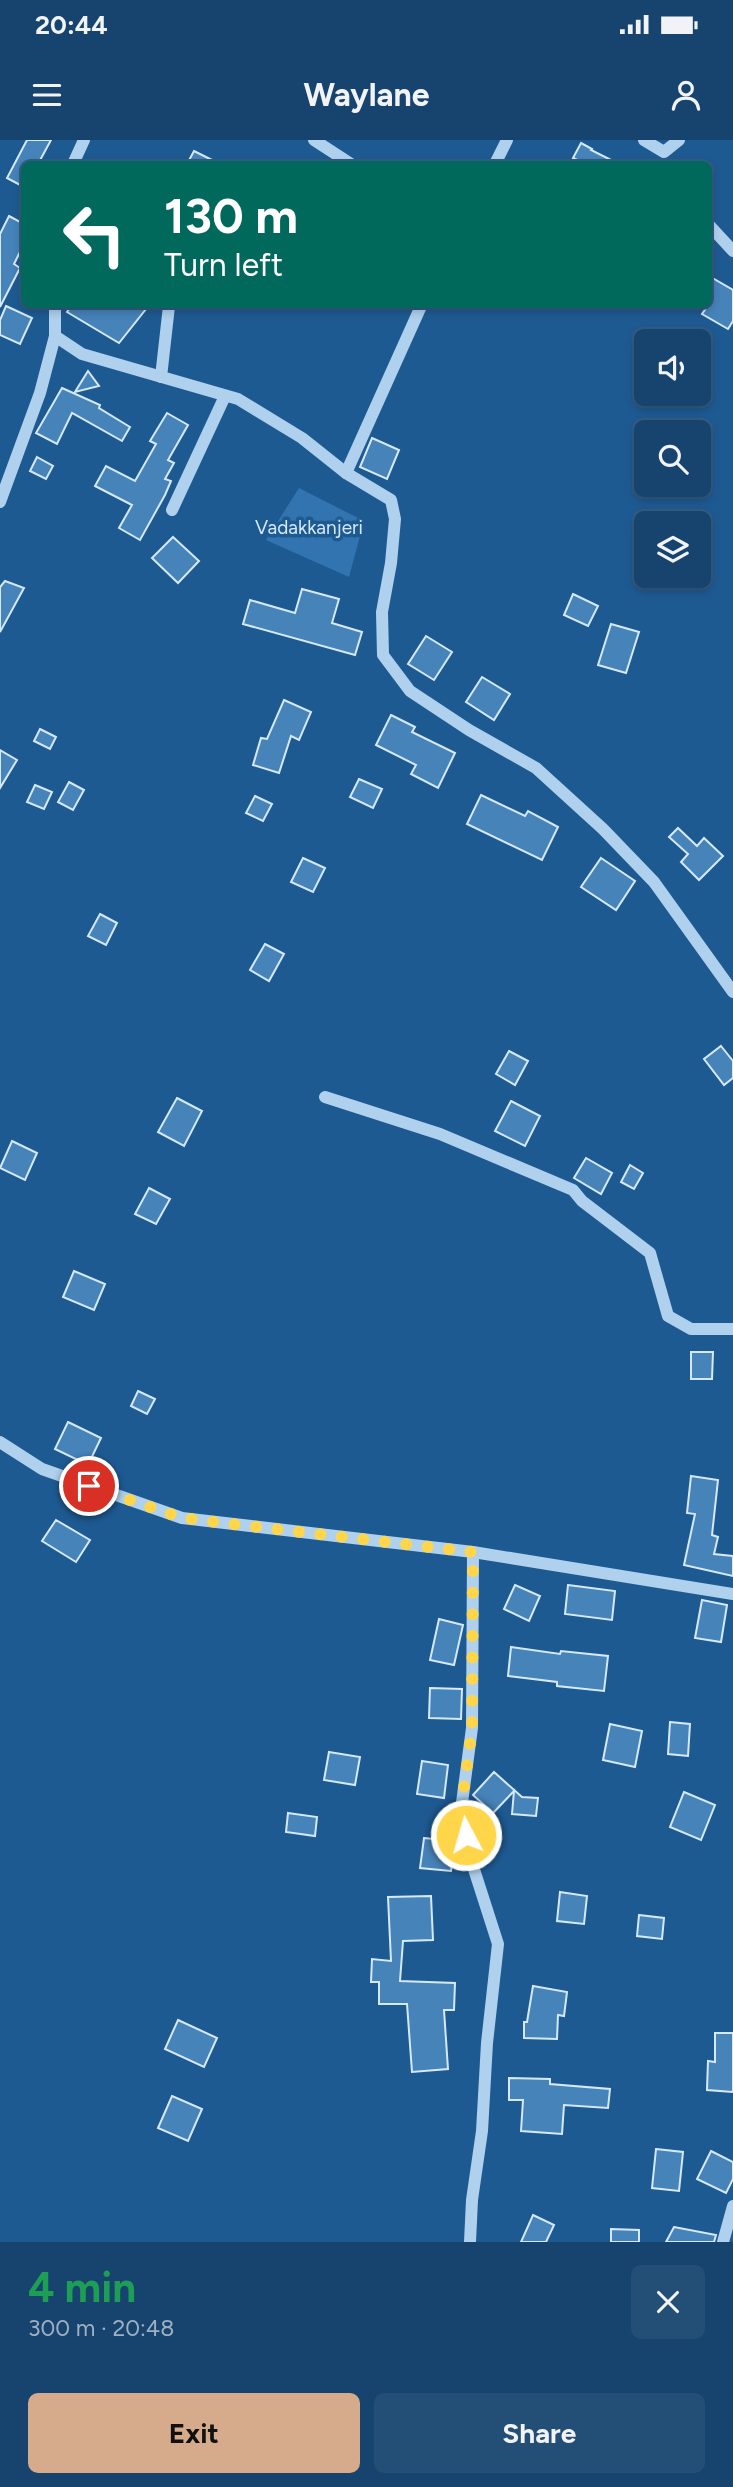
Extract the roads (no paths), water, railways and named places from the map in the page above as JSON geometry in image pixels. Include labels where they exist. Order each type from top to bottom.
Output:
[{"type":"street","points":[[75,161],[84,140]]},
{"type":"street","points":[[314,140],[346,161]]},
{"type":"street","points":[[496,161],[507,140]]},
{"type":"street","points":[[644,140],[667,158],[679,140]]},
{"type":"street","points":[[712,228],[733,251]]},
{"type":"street","points":[[0,502],[40,393],[55,337],[55,308]]},
{"type":"street","points":[[161,377],[169,308]]},
{"type":"street","points":[[346,473],[420,308]]},
{"type":"street","points":[[55,337],[82,354],[237,399],[302,438],[346,473],[391,500],[395,519],[391,563],[382,612],[383,654],[410,691],[469,730],[536,768],[603,829],[654,882],[733,992]]},
{"type":"street","points":[[173,510],[225,396]]},
{"type":"street","points":[[324,1097],[440,1134],[572,1190],[582,1201],[650,1253],[668,1316],[691,1329],[733,1329]]},
{"type":"street","points":[[0,1442],[42,1469],[182,1518],[473,1552],[733,1594]]},
{"type":"street","points":[[470,2242],[498,1944],[471,1860],[461,1810],[472,1728],[473,1552]]},
{"type":"street","points":[[723,2242],[733,2206]]},
{"type":"park label","name":"Vadakkanjeri","points":[[309,527]]}]
